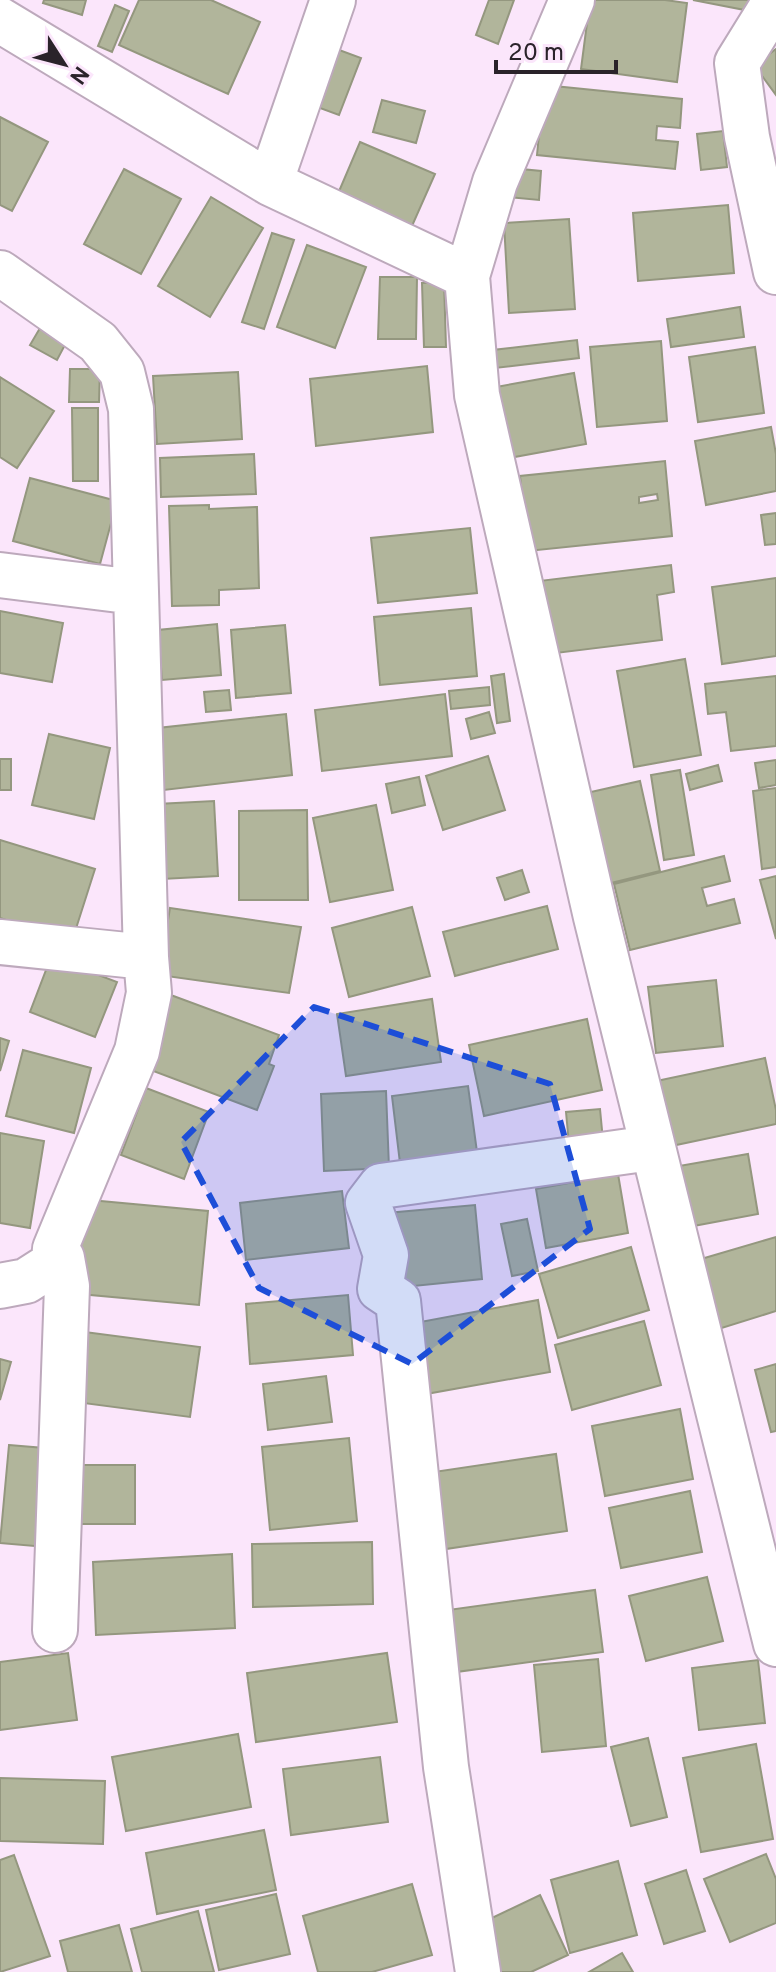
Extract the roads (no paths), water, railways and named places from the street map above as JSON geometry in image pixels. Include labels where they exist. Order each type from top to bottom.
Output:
[{"type":"street","points":[[270,183],[333,0]]},
{"type":"street","points":[[572,0],[495,182],[467,276],[477,395],[651,1148],[776,1644]]},
{"type":"street","points":[[776,0],[737,63],[747,137],[776,272]]},
{"type":"street","points":[[0,20],[270,183],[467,276]]},
{"type":"street","points":[[0,273],[98,342],[122,372],[131,409],[149,993],[137,1051],[55,1249],[62,1258],[67,1286],[55,1630]]},
{"type":"street","points":[[0,575],[135,592]]},
{"type":"street","points":[[0,942],[146,957]]},
{"type":"street","points":[[478,1972],[446,1767],[398,1301],[380,1289],[386,1255],[368,1203],[381,1186],[651,1148]]},
{"type":"street","points":[[0,1286],[26,1281],[62,1258]]}]
